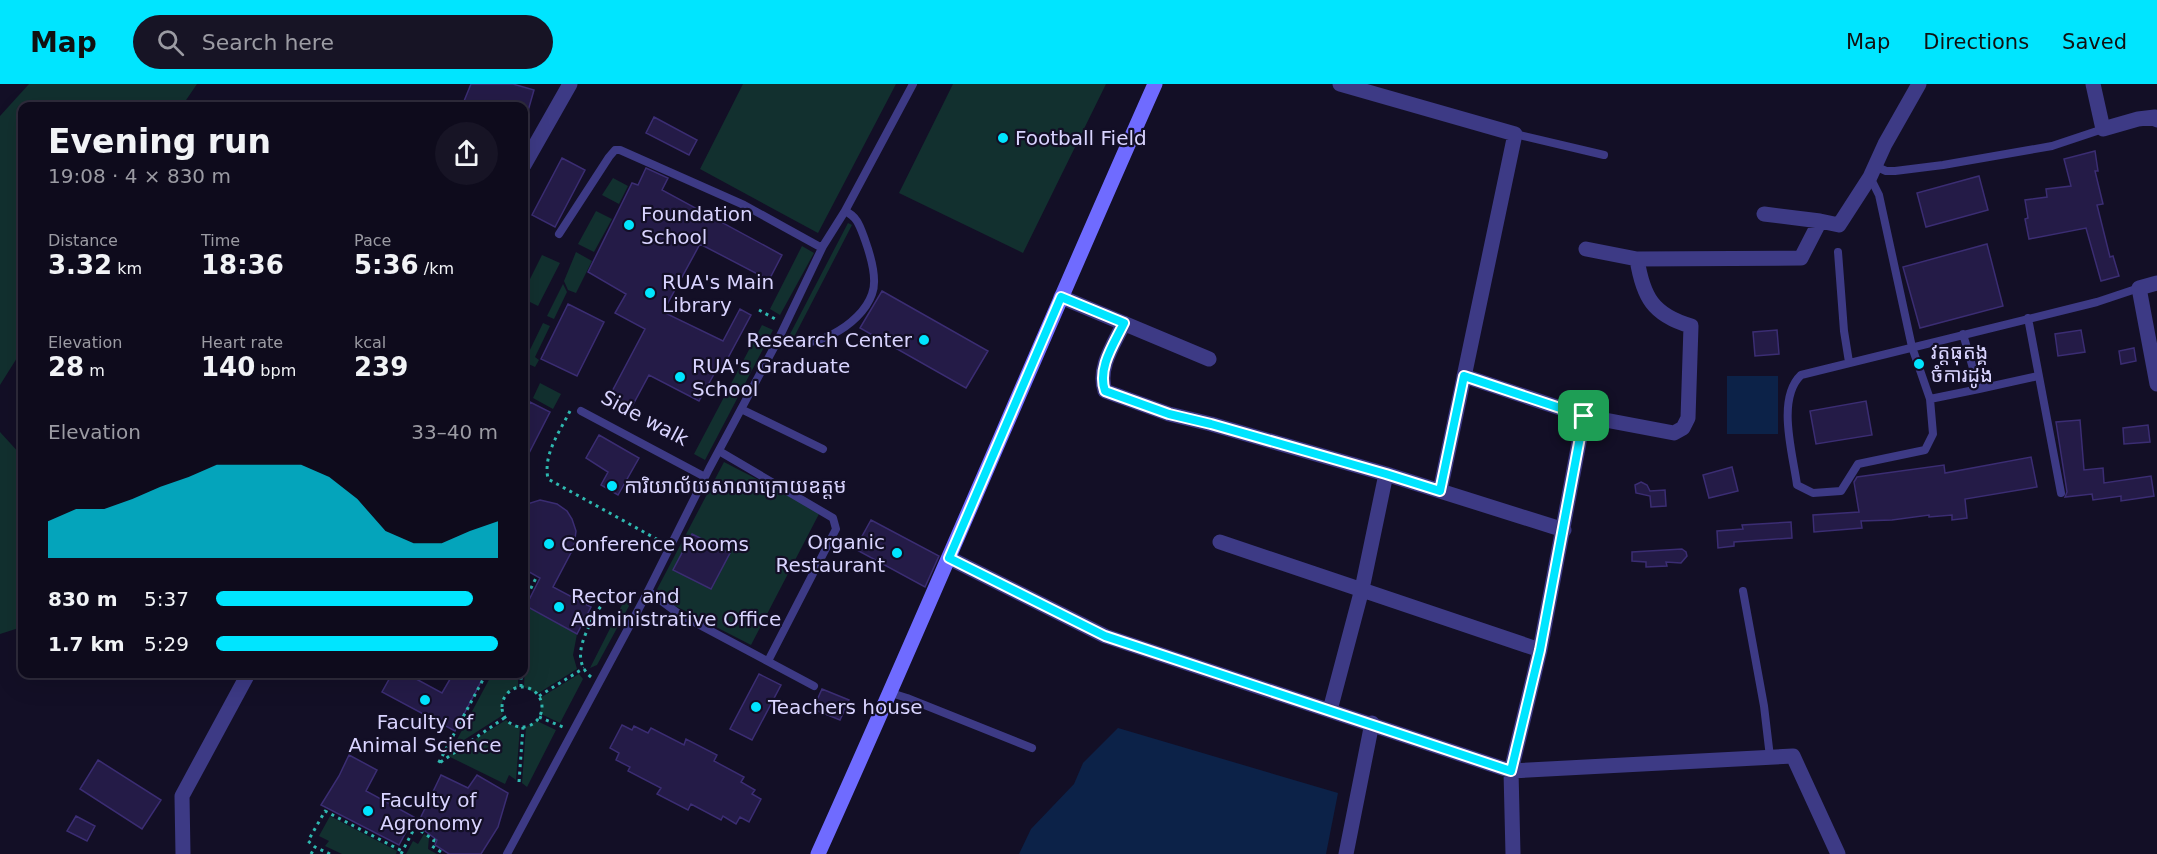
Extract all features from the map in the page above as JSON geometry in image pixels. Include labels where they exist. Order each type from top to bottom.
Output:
[{"type":"street","points":[[528,158],[570,84]]},
{"type":"street","points":[[818,854],[891,693],[1155,84]]},
{"type":"street","points":[[1340,84],[1515,134],[1440,491]]},
{"type":"street","points":[[1764,214],[1839,225],[1873,172],[1885,144],[1919,84]]},
{"type":"street","points":[[2094,84],[2103,129],[2138,119],[2156,117],[2157,120]]},
{"type":"street","points":[[1586,249],[1637,259],[1801,258],[1820,221]]},
{"type":"street","points":[[1464,376],[1584,416],[1674,434],[1683,428],[1688,418],[1691,326],[1664,315],[1652,302],[1641,283],[1637,259]]},
{"type":"street","points":[[2157,284],[2139,288],[2157,384]]},
{"type":"street","points":[[1061,297],[1209,359]]},
{"type":"street","points":[[1124,323],[1106,361],[1101,381],[1105,391],[1169,414],[1386,474],[1564,530]]},
{"type":"street","points":[[1513,854],[1511,771],[1540,650],[1584,416]]},
{"type":"street","points":[[1330,710],[1362,589],[1386,474]]},
{"type":"street","points":[[1220,542],[1540,650]]},
{"type":"street","points":[[949,558],[1105,636],[1511,771],[1793,756],[1838,854]]},
{"type":"street","points":[[183,854],[182,796],[247,678]]},
{"type":"street","points":[[1346,854],[1372,723]]},
{"type":"lane","points":[[507,854],[646,595],[705,477],[778,340],[822,248],[845,211],[913,84]]},
{"type":"lane","points":[[2103,129],[2052,146],[1943,165],[1873,172],[1912,347],[1930,399],[1934,434],[1925,450],[1858,464],[1841,491],[1813,493],[1797,485],[1786,411],[1792,383],[1801,375],[1849,362],[1912,347],[2028,318],[2097,302],[2139,288]]},
{"type":"lane","points":[[1515,134],[1604,155]]},
{"type":"lane","points":[[559,234],[609,157],[615,150],[621,150],[744,205],[822,248]]},
{"type":"lane","points":[[778,340],[792,345],[819,339],[839,331],[859,317],[873,293],[873,275],[868,247],[858,220],[845,211]]},
{"type":"lane","points":[[1838,252],[1841,302],[1849,362]]},
{"type":"lane","points":[[2028,318],[2061,493]]},
{"type":"lane","points":[[1963,334],[1978,389]]},
{"type":"lane","points":[[1930,399],[2038,376]]},
{"type":"lane","points":[[741,409],[824,449]]},
{"type":"lane","points":[[581,411],[705,477]]},
{"type":"lane","points":[[719,451],[833,519],[836,523],[836,529],[768,661]]},
{"type":"lane","points":[[1743,591],[1764,706],[1770,757]]},
{"type":"lane","points":[[646,595],[814,686]]},
{"type":"lane","points":[[891,693],[1032,748]]},
{"type":"path","points":[[759,310],[781,322]]},
{"type":"path","name":"Side walk","points":[[571,408],[548,456],[546,470],[548,479],[670,546]]},
{"type":"path","points":[[528,594],[536,579]]},
{"type":"path","points":[[600,683],[587,674],[581,659],[581,643],[599,607],[604,601],[620,594],[646,595]]},
{"type":"path","points":[[539,696],[584,668]]},
{"type":"path","points":[[484,678],[438,765],[504,718]]},
{"type":"path","points":[[521,678],[521,687]]},
{"type":"path","points":[[521,687],[533,690],[539,696],[542,706],[539,717],[533,724],[523,727],[512,725],[504,718],[501,708],[503,699],[510,690],[521,687]]},
{"type":"path","points":[[539,717],[572,732]]},
{"type":"path","points":[[519,782],[523,727]]},
{"type":"path","points":[[330,854],[308,841],[325,811],[402,852],[415,827],[434,840],[432,846],[444,854]]},
{"type":"path","points":[[311,854],[315,847]]},
{"type":"green space","points":[[29,84],[197,84],[185,102],[18,102],[18,356],[0,385],[0,116]]},
{"type":"green space","points":[[743,84],[896,84],[818,233],[700,169]]},
{"type":"green space","name":"Football Field","points":[[953,84],[1106,84],[1023,253],[899,193]]},
{"type":"green space","points":[[613,178],[628,186],[619,204],[602,195]]},
{"type":"green space","points":[[596,211],[612,219],[594,252],[578,244]]},
{"type":"green space","points":[[848,223],[852,225],[793,339],[789,336]]},
{"type":"green space","points":[[802,246],[814,253],[780,315],[770,309]]},
{"type":"green space","points":[[576,252],[592,261],[576,293],[568,290],[564,281]]},
{"type":"green space","points":[[542,255],[560,263],[538,306],[528,301],[528,283]]},
{"type":"green space","points":[[563,284],[567,292],[554,319],[547,316]]},
{"type":"green space","points":[[543,323],[550,326],[535,357],[539,360],[535,367],[528,364],[528,354]]},
{"type":"green space","points":[[762,325],[773,330],[705,460],[694,454]]},
{"type":"green space","points":[[540,383],[561,394],[553,409],[533,398]]},
{"type":"green space","points":[[0,432],[18,452],[18,628],[0,634]]},
{"type":"green space","points":[[724,462],[820,512],[751,645],[654,595]]},
{"type":"green space","points":[[625,599],[629,606],[597,665],[590,668]]},
{"type":"green space","points":[[528,608],[577,634],[573,655],[577,669],[537,694],[524,687],[524,678],[528,678]]},
{"type":"green space","points":[[579,674],[583,679],[560,723],[541,714],[540,698]]},
{"type":"green space","points":[[490,678],[518,678],[518,687],[504,698],[503,715],[453,747]]},
{"type":"green space","points":[[506,720],[520,727],[516,780],[509,775],[505,784],[448,756]]},
{"type":"green space","points":[[537,721],[556,730],[527,787],[522,783],[526,727]]},
{"type":"green space","points":[[330,816],[397,851],[396,854],[342,854],[325,846],[329,841],[319,836]]},
{"type":"green space","points":[[424,834],[429,837],[428,849],[437,854],[406,854],[413,841],[418,844]]},
{"type":"water","points":[[1727,376],[1778,376],[1778,434],[1727,434]]},
{"type":"water","points":[[1118,728],[1338,793],[1326,854],[1019,854],[1031,829],[1074,784],[1083,763]]},
{"type":"building","points":[[471,84],[513,84],[534,90],[528,111],[528,102],[464,102]]},
{"type":"building","name":"Foundation School","points":[[654,117],[697,140],[689,155],[646,133]]},
{"type":"building","points":[[2095,151],[2098,171],[2095,171],[2103,204],[2097,205],[2110,257],[2113,256],[2119,276],[2101,281],[2086,228],[2029,239],[2025,219],[2028,218],[2025,200],[2047,197],[2046,189],[2071,186],[2064,159]]},
{"type":"building","points":[[562,158],[585,170],[555,227],[532,215]]},
{"type":"building","points":[[646,168],[668,178],[662,190],[782,255],[769,280],[700,244],[663,312],[723,341],[740,309],[751,315],[722,369],[718,367],[699,401],[649,375],[629,412],[607,401],[645,329],[615,313],[626,294],[588,272],[632,183],[638,185]]},
{"type":"building","points":[[1979,176],[1988,210],[1926,227],[1917,193]]},
{"type":"building","points":[[1987,244],[2003,306],[1920,328],[1903,267]]},
{"type":"building","name":"Research Center","points":[[882,291],[988,351],[966,388],[860,328]]},
{"type":"building","points":[[568,304],[604,322],[577,376],[541,359]]},
{"type":"building","points":[[1777,330],[1779,354],[1755,356],[1753,332]]},
{"type":"building","points":[[2081,330],[2085,352],[2058,356],[2055,334]]},
{"type":"building","points":[[2134,348],[2136,361],[2121,364],[2119,351]]},
{"type":"building","points":[[1866,401],[1872,435],[1816,444],[1810,411]]},
{"type":"building","points":[[530,402],[550,412],[528,455],[528,406]]},
{"type":"building","points":[[2080,420],[2084,470],[2103,468],[2104,483],[2151,476],[2154,496],[2121,501],[2121,496],[2093,500],[2092,494],[2065,497],[2067,492],[2056,422]]},
{"type":"building","points":[[2148,425],[2150,442],[2124,444],[2123,428]]},
{"type":"building","points":[[599,435],[639,458],[618,495],[601,485],[608,472],[586,458]]},
{"type":"building","points":[[2031,457],[2037,487],[1965,499],[1967,518],[1952,520],[1952,515],[1929,517],[1929,515],[1861,521],[1862,528],[1814,532],[1813,515],[1859,512],[1854,482],[1857,477],[1944,465],[1945,473]]},
{"type":"building","points":[[1732,467],[1738,491],[1709,498],[1703,475]]},
{"type":"building","points":[[1641,482],[1647,485],[1650,491],[1665,490],[1666,506],[1651,507],[1650,496],[1636,493],[1635,485]]},
{"type":"building","name":"Conference Rooms","points":[[540,500],[557,504],[567,511],[572,519],[576,531],[574,547],[553,587],[591,607],[577,634],[528,607],[528,602],[540,578],[528,571],[528,504]]},
{"type":"building","name":"Organic Restaurant","points":[[871,520],[939,556],[925,587],[855,549]]},
{"type":"building","points":[[1791,522],[1792,538],[1734,542],[1734,546],[1718,548],[1717,531],[1743,529],[1742,525]]},
{"type":"building","points":[[692,534],[730,553],[711,589],[673,570]]},
{"type":"building","points":[[1682,549],[1687,556],[1681,563],[1666,562],[1667,566],[1646,567],[1646,562],[1632,561],[1632,552]]},
{"type":"building","name":"Teachers house","points":[[759,674],[781,685],[752,740],[730,729]]},
{"type":"building","name":"Faculty of Animal Science","points":[[390,678],[414,678],[442,693],[451,678],[483,678],[455,731],[382,692]]},
{"type":"building","name":"Teachers house","points":[[822,689],[849,700],[840,720],[813,709]]},
{"type":"building","points":[[622,725],[632,730],[634,726],[648,733],[651,728],[684,745],[686,739],[717,755],[714,761],[744,777],[741,782],[755,790],[752,794],[761,799],[749,822],[740,817],[736,824],[723,816],[721,820],[691,804],[688,810],[657,794],[661,788],[628,771],[630,767],[616,760],[619,753],[610,748]]},
{"type":"building","name":"Faculty of Agronomy","points":[[349,755],[377,770],[366,791],[414,817],[399,845],[321,805]]},
{"type":"building","points":[[98,760],[161,800],[142,829],[80,789]]},
{"type":"building","points":[[441,775],[468,788],[477,775],[508,793],[498,827],[481,854],[449,854],[435,845],[437,840],[417,825]]},
{"type":"building","points":[[76,816],[95,826],[87,841],[67,831]]},
{"type":"place","name":"Football Field","points":[[1003,138]]},
{"type":"place","name":"Foundation School","points":[[629,225]]},
{"type":"place","name":"RUA's Main Library","points":[[650,293]]},
{"type":"place","name":"Research Center","points":[[924,340]]},
{"type":"place","name":"វត្តធុតង្គ ចំការដូង","points":[[1919,364]]},
{"type":"place","name":"RUA's Graduate School","points":[[680,377]]},
{"type":"place","name":"ការិយាល័យសាលាក្រោយឧត្តម","points":[[612,486]]},
{"type":"place","name":"Conference Rooms","points":[[549,544]]},
{"type":"place","name":"Organic Restaurant","points":[[897,553]]},
{"type":"place","name":"Rector and Administrative Office","points":[[559,607]]},
{"type":"place","name":"Faculty of Animal Science","points":[[425,700]]},
{"type":"place","name":"Teachers house","points":[[756,707]]},
{"type":"place","name":"Faculty of Agronomy","points":[[368,811]]},
{"type":"route","points":[[1061,297],[1124,323],[1106,361],[1101,381],[1105,391],[1169,414],[1211,424],[1440,491],[1464,376],[1584,416],[1540,650],[1511,771],[1105,636],[949,558],[1061,297]]}]
